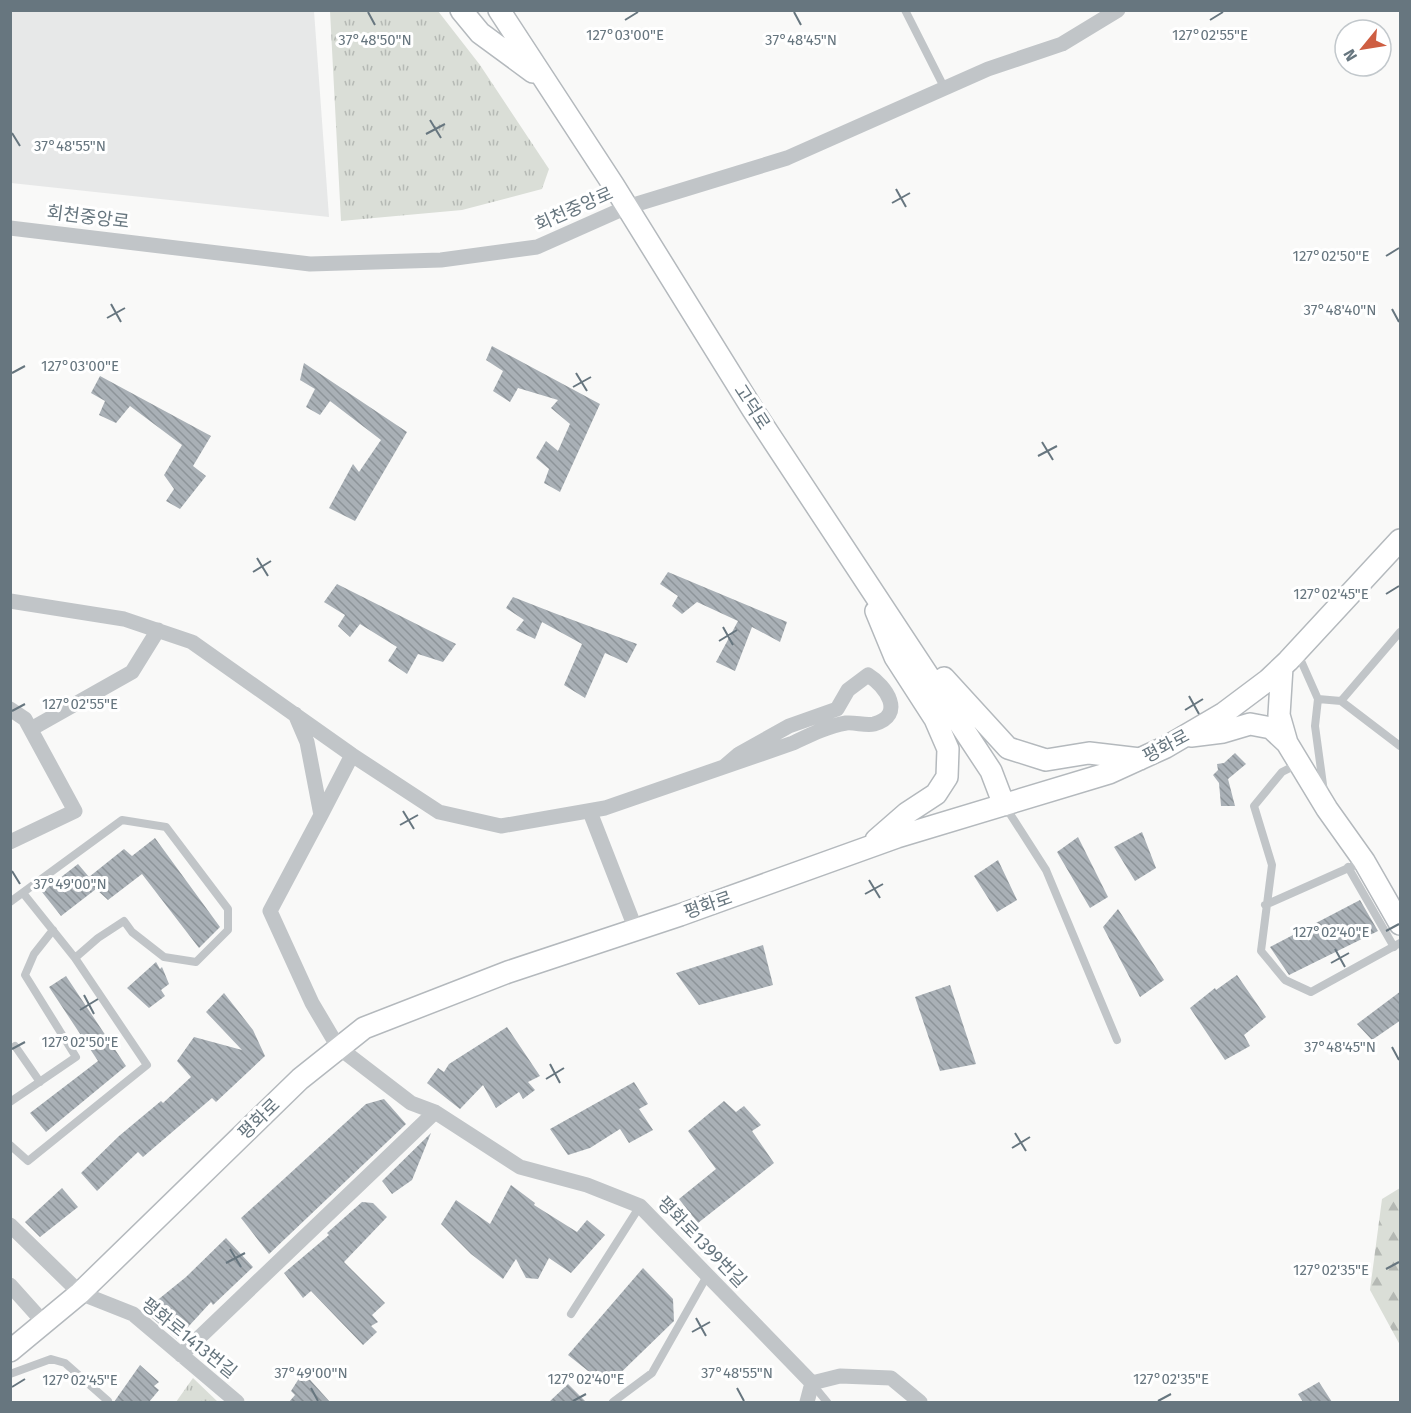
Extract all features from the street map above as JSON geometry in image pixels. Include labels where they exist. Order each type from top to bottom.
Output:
[{"type":"main road","points":[[461,10],[480,33],[541,77]]},
{"type":"main road","name":"고덕로","points":[[499,10],[627,207],[753,410],[995,777],[1004,805]]},
{"type":"main road","points":[[517,10],[541,77]]},
{"type":"main road","name":"평화로","points":[[10,1352],[80,1293],[245,1132],[338,1047],[364,1028],[508,972],[636,930],[867,848],[1109,773],[1140,759],[1184,737],[1224,712],[1290,660],[1401,540]]},
{"type":"main road","points":[[861,571],[895,657],[935,719],[948,749],[947,777],[936,794],[907,813],[867,848]]},
{"type":"main road","points":[[894,622],[1008,748],[1046,760],[1089,753],[1140,759]]},
{"type":"main road","points":[[1287,743],[1279,715],[1290,660]]},
{"type":"main road","points":[[1184,737],[1223,732],[1251,724],[1271,728],[1287,743],[1327,809],[1356,864],[1401,924]]},
{"type":"street","name":"회천중앙로","points":[[10,228],[322,264],[441,260],[537,247],[627,207],[787,158],[988,69],[1062,44],[1118,10]]},
{"type":"street","points":[[10,601],[124,619],[192,642],[352,755],[439,812],[501,826],[590,812],[725,766],[848,723],[873,724],[885,719],[890,711],[890,698],[882,684],[868,675],[848,690],[837,709],[789,726],[739,754],[725,766]]},
{"type":"street","points":[[31,729],[132,672],[158,630]]},
{"type":"street","points":[[10,709],[25,719],[75,811],[10,842]]},
{"type":"street","points":[[295,714],[308,742],[321,815]]},
{"type":"street","points":[[338,1047],[312,1003],[270,911],[352,755]]},
{"type":"street","points":[[590,812],[636,930]]},
{"type":"street","name":"평화로1399번길","points":[[338,1047],[411,1103],[435,1112],[520,1167],[587,1185],[640,1206],[812,1383]]},
{"type":"street","points":[[181,1355],[435,1112]]},
{"type":"street","points":[[10,1225],[80,1293]]},
{"type":"street","points":[[10,1285],[45,1324]]},
{"type":"street","name":"평화로1413번길","points":[[80,1293],[133,1314],[237,1402]]},
{"type":"street","points":[[807,1402],[812,1383],[840,1376],[891,1378],[920,1402]]},
{"type":"lane","points":[[905,10],[945,89]]},
{"type":"lane","points":[[1341,701],[1401,632]]},
{"type":"lane","points":[[1290,660],[1318,699],[1315,726],[1327,809]]},
{"type":"lane","points":[[1318,699],[1341,701],[1401,746]]},
{"type":"lane","points":[[1265,905],[1356,864],[1397,945],[1311,992],[1285,980],[1261,951],[1265,905],[1272,865],[1254,806],[1282,772],[1300,763]]},
{"type":"lane","points":[[1004,805],[1046,870],[1117,1041]]},
{"type":"lane","points":[[10,902],[122,820],[166,827],[228,909],[228,930],[196,962],[164,957],[132,932],[124,921],[98,938],[75,958]]},
{"type":"lane","points":[[10,1145],[28,1161],[147,1065],[75,958],[23,893]]},
{"type":"lane","points":[[10,1102],[76,1058],[25,975],[34,954],[53,930]]},
{"type":"lane","points":[[15,1046],[40,1082]]},
{"type":"lane","points":[[571,1314],[640,1206]]},
{"type":"lane","points":[[613,1402],[652,1372],[707,1276]]},
{"type":"lane","points":[[10,1374],[51,1359],[65,1363],[108,1401]]},
{"type":"lane","points":[[812,1383],[826,1402]]},
{"type":"shaded area","points":[[11,10],[314,11],[329,217],[11,183]]},
{"type":"green space","points":[[330,11],[438,11],[480,65],[549,169],[542,189],[462,210],[341,221]]},
{"type":"green space","points":[[1400,1188],[1400,1345],[1370,1290],[1382,1199]]},
{"type":"green space","points":[[193,1378],[218,1402],[176,1402]]},
{"type":"building","points":[[492,346],[600,404],[560,492],[544,483],[549,469],[536,458],[546,441],[558,451],[570,424],[551,408],[558,400],[518,388],[510,402],[493,391],[503,371],[486,360]]},
{"type":"building","points":[[304,363],[407,432],[355,521],[329,508],[353,464],[359,472],[381,440],[330,401],[320,415],[306,407],[315,389],[300,380]]},
{"type":"building","points":[[100,376],[211,436],[193,466],[206,476],[180,509],[166,501],[174,489],[164,475],[182,445],[130,406],[116,423],[99,415],[105,401],[91,393]]},
{"type":"building","points":[[668,572],[787,622],[780,642],[752,627],[735,671],[716,662],[738,621],[697,602],[682,614],[672,606],[678,596],[660,584]]},
{"type":"building","points":[[337,584],[456,644],[443,662],[418,654],[407,674],[388,661],[397,647],[360,624],[350,637],[338,626],[345,615],[324,602]]},
{"type":"building","points":[[513,597],[637,644],[627,663],[605,653],[585,698],[564,685],[582,644],[542,622],[535,639],[516,630],[524,620],[506,608]]},
{"type":"building","points":[[1235,753],[1246,764],[1228,779],[1235,806],[1221,806],[1219,783],[1213,775],[1218,770],[1217,764],[1224,763]]},
{"type":"building","points":[[1142,832],[1156,868],[1135,881],[1114,847]]},
{"type":"building","points":[[1078,837],[1108,897],[1090,908],[1057,852]]},
{"type":"building","points":[[155,838],[220,927],[199,948],[142,874],[108,900],[96,889],[61,916],[42,892],[78,864],[89,877],[124,849],[132,856]]},
{"type":"building","points":[[998,860],[1017,900],[997,912],[974,876]]},
{"type":"building","points":[[1360,900],[1378,931],[1289,975],[1270,947]]},
{"type":"building","points":[[1118,909],[1164,980],[1140,997],[1103,927]]},
{"type":"building","points":[[763,945],[773,985],[699,1005],[676,973]]},
{"type":"building","points":[[156,962],[160,969],[162,967],[169,984],[161,990],[165,996],[149,1008],[127,988]]},
{"type":"building","points":[[1237,975],[1266,1017],[1244,1035],[1250,1046],[1225,1060],[1190,1008],[1215,988],[1216,990]]},
{"type":"building","points":[[66,976],[126,1066],[46,1132],[30,1113],[98,1061],[49,987]]},
{"type":"building","points":[[950,985],[976,1064],[940,1071],[915,997]]},
{"type":"building","points":[[1401,991],[1401,1020],[1372,1040],[1357,1024]]},
{"type":"building","points":[[224,993],[253,1030],[265,1056],[216,1102],[212,1098],[143,1157],[138,1152],[97,1191],[81,1173],[119,1136],[161,1101],[163,1103],[191,1077],[177,1061],[194,1037],[242,1050],[206,1012]]},
{"type":"building","points":[[507,1027],[540,1076],[528,1082],[535,1090],[523,1099],[519,1092],[496,1108],[483,1085],[460,1109],[427,1083],[438,1068],[444,1072],[449,1064]]},
{"type":"building","points":[[634,1082],[648,1104],[639,1109],[653,1130],[629,1143],[620,1129],[590,1148],[568,1155],[550,1129]]},
{"type":"building","points":[[384,1099],[406,1124],[269,1254],[241,1218],[366,1104]]},
{"type":"building","points":[[724,1101],[736,1112],[744,1106],[761,1125],[752,1131],[774,1163],[698,1223],[679,1199],[716,1169],[688,1131]]},
{"type":"building","points":[[431,1133],[412,1180],[392,1194],[382,1181]]},
{"type":"building","points":[[511,1185],[535,1203],[534,1205],[577,1232],[587,1220],[605,1235],[571,1273],[549,1258],[538,1279],[526,1278],[516,1259],[503,1279],[471,1254],[441,1224],[456,1200],[490,1224]]},
{"type":"building","points":[[62,1188],[78,1207],[40,1237],[25,1222]]},
{"type":"building","points":[[362,1202],[373,1203],[387,1217],[344,1262],[385,1303],[372,1315],[378,1322],[371,1326],[377,1332],[363,1345],[311,1291],[303,1298],[284,1273],[329,1235],[327,1233]]},
{"type":"building","points":[[226,1238],[253,1267],[213,1305],[211,1302],[177,1339],[144,1311],[186,1277]]},
{"type":"building","points":[[643,1268],[673,1299],[674,1321],[607,1386],[568,1355]]},
{"type":"building","points":[[140,1365],[159,1382],[154,1386],[159,1390],[149,1402],[114,1402]]},
{"type":"building","points":[[303,1372],[330,1402],[289,1402],[295,1395],[291,1391]]},
{"type":"building","points":[[1319,1382],[1332,1402],[1303,1402],[1298,1394]]},
{"type":"building","points":[[568,1384],[586,1402],[549,1402]]}]
